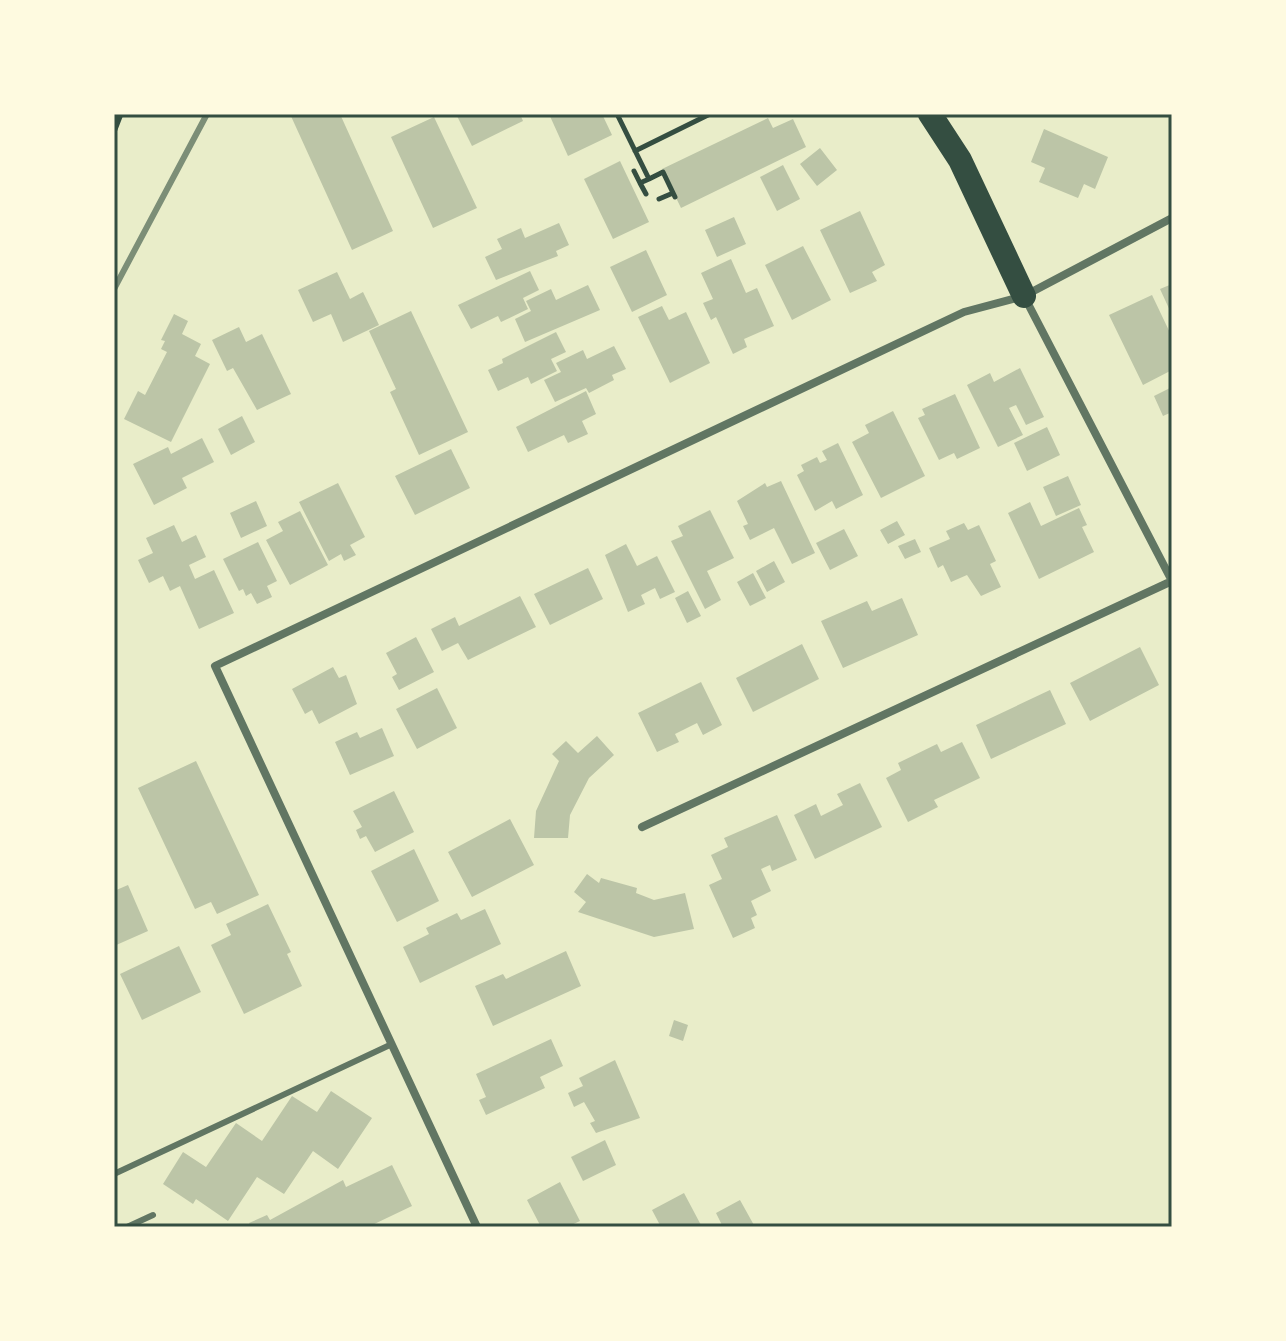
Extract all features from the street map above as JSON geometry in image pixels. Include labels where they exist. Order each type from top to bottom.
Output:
[{"type":"highway","points":[[930,114],[960,160],[1024,296]]},
{"type":"street","points":[[477,1227],[215,666],[964,312],[1024,296],[1172,218]]},
{"type":"street","points":[[642,827],[1172,581],[1024,296]]},
{"type":"lane","points":[[114,1174],[392,1044]]},
{"type":"lane","points":[[127,1227],[153,1215]]},
{"type":"path","points":[[114,132],[121,114]]},
{"type":"path","points":[[617,114],[649,179]]},
{"type":"path","points":[[635,151],[710,114]]},
{"type":"path","points":[[634,171],[646,194]]},
{"type":"path","points":[[640,183],[663,172],[674,195],[659,199]]},
{"type":"building","points":[[290,114],[340,114],[393,231],[352,250]]},
{"type":"building","points":[[456,114],[520,114],[523,121],[472,146]]},
{"type":"building","points":[[549,114],[602,114],[612,135],[568,156]]},
{"type":"building","points":[[434,117],[477,208],[433,228],[391,137]]},
{"type":"building","points":[[768,118],[773,128],[793,119],[806,147],[681,208],[662,169]]},
{"type":"building","points":[[1044,129],[1108,157],[1095,189],[1084,184],[1078,198],[1039,182],[1045,168],[1031,162]]},
{"type":"building","points":[[820,148],[837,170],[817,186],[800,164]]},
{"type":"building","points":[[620,161],[649,222],[613,239],[584,179]]},
{"type":"building","points":[[783,165],[800,199],[777,211],[760,177]]},
{"type":"building","points":[[860,211],[885,265],[872,272],[877,281],[850,293],[820,230]]},
{"type":"building","points":[[734,217],[746,244],[717,257],[705,230]]},
{"type":"building","points":[[559,223],[569,245],[556,251],[558,256],[496,280],[485,257],[502,249],[497,239],[521,228],[525,238]]},
{"type":"building","points":[[803,246],[831,300],[792,320],[765,265]]},
{"type":"building","points":[[646,250],[667,295],[632,312],[610,267]]},
{"type":"building","points":[[731,259],[746,293],[757,288],[774,326],[744,339],[747,347],[733,354],[716,317],[711,320],[703,303],[713,299],[701,273]]},
{"type":"building","points":[[530,271],[539,290],[523,298],[528,309],[501,322],[498,316],[471,329],[458,305]]},
{"type":"building","points":[[337,272],[350,299],[363,292],[379,325],[343,342],[331,314],[313,322],[298,290]]},
{"type":"building","points":[[1172,284],[1172,315],[1160,289]]},
{"type":"building","points":[[588,285],[600,310],[525,342],[515,319],[531,311],[526,301],[551,289],[556,300]]},
{"type":"building","points":[[1152,295],[1172,337],[1172,370],[1143,385],[1109,315]]},
{"type":"building","points":[[662,306],[669,320],[686,312],[710,363],[670,383],[638,317]]},
{"type":"building","points":[[411,311],[468,432],[419,455],[390,392],[396,389],[369,331]]},
{"type":"building","points":[[174,314],[188,321],[182,334],[201,344],[195,356],[210,364],[171,442],[124,419],[138,391],[145,395],[167,352],[161,349],[165,341],[161,340]]},
{"type":"building","points":[[239,327],[246,342],[262,334],[291,394],[257,410],[233,368],[227,371],[212,340]]},
{"type":"building","points":[[556,332],[566,352],[551,359],[557,371],[531,384],[528,377],[498,391],[488,370],[503,363],[502,359]]},
{"type":"building","points":[[614,346],[626,369],[612,375],[614,380],[589,393],[586,388],[555,402],[544,380],[561,372],[556,363],[583,350],[587,359]]},
{"type":"building","points":[[1020,368],[1044,417],[1026,425],[1016,405],[1009,408],[1023,435],[998,447],[967,385],[990,373],[994,382]]},
{"type":"building","points":[[1172,387],[1172,412],[1163,416],[1154,396]]},
{"type":"building","points":[[586,391],[596,414],[582,421],[588,434],[568,443],[564,435],[528,452],[516,427]]},
{"type":"building","points":[[955,394],[980,448],[957,459],[954,453],[939,460],[918,418],[925,415],[922,409]]},
{"type":"building","points":[[893,411],[925,476],[881,498],[852,442],[869,433],[865,425]]},
{"type":"building","points":[[242,416],[255,442],[231,455],[218,429]]},
{"type":"building","points":[[1047,427],[1060,455],[1027,471],[1014,443]]},
{"type":"building","points":[[202,438],[214,462],[182,478],[187,488],[154,505],[133,464],[168,447],[171,454]]},
{"type":"building","points":[[838,443],[863,495],[836,509],[832,501],[815,511],[797,475],[804,471],[801,465],[817,457],[820,463],[827,460],[822,451]]},
{"type":"building","points":[[451,449],[470,488],[415,515],[395,476]]},
{"type":"building","points":[[1068,476],[1081,505],[1056,516],[1043,487]]},
{"type":"building","points":[[781,481],[815,553],[792,564],[774,528],[750,540],[743,526],[748,524],[737,501],[765,483],[767,487]]},
{"type":"building","points":[[338,483],[365,537],[350,545],[356,555],[344,561],[341,554],[329,561],[299,502]]},
{"type":"building","points":[[256,501],[267,526],[241,538],[230,513]]},
{"type":"building","points":[[1030,502],[1041,526],[1079,508],[1087,525],[1082,527],[1094,552],[1039,579],[1008,513]]},
{"type":"building","points":[[710,510],[734,558],[707,571],[721,600],[705,609],[671,541],[683,536],[678,526]]},
{"type":"building","points":[[300,511],[328,565],[290,585],[266,540],[283,531],[278,522]]},
{"type":"building","points":[[897,521],[905,535],[888,544],[880,530]]},
{"type":"building","points":[[964,523],[968,530],[979,525],[996,561],[990,564],[1001,587],[981,596],[967,575],[951,582],[943,565],[938,568],[929,548],[950,539],[946,531]]},
{"type":"building","points":[[174,525],[182,542],[196,535],[206,557],[189,565],[195,579],[214,570],[234,613],[199,629],[180,586],[170,591],[163,576],[149,583],[138,560],[153,553],[146,538]]},
{"type":"building","points":[[844,529],[858,556],[830,570],[816,543]]},
{"type":"building","points":[[915,539],[921,552],[905,559],[898,546]]},
{"type":"building","points":[[258,542],[277,581],[267,586],[272,597],[257,604],[251,593],[246,596],[243,589],[239,591],[223,559]]},
{"type":"building","points":[[626,544],[637,566],[657,556],[675,592],[660,599],[655,588],[641,595],[645,604],[628,612],[605,555]]},
{"type":"building","points":[[774,561],[785,582],[767,592],[756,571]]},
{"type":"building","points":[[588,568],[603,599],[550,625],[534,594]]},
{"type":"building","points":[[753,573],[766,598],[750,606],[737,582]]},
{"type":"building","points":[[688,591],[701,616],[687,623],[675,598]]},
{"type":"building","points":[[520,596],[536,627],[468,660],[458,643],[442,651],[431,629],[455,617],[459,626]]},
{"type":"building","points":[[902,598],[918,635],[843,668],[821,621],[867,601],[872,611]]},
{"type":"building","points":[[416,637],[434,672],[399,690],[392,677],[397,674],[386,653]]},
{"type":"building","points":[[802,644],[819,679],[753,712],[736,678]]},
{"type":"building","points":[[1140,647],[1159,685],[1090,721],[1070,683]]},
{"type":"building","points":[[333,667],[339,678],[346,675],[357,704],[319,724],[312,710],[305,714],[292,689]]},
{"type":"building","points":[[701,682],[722,725],[703,735],[697,723],[675,734],[679,742],[657,752],[638,713]]},
{"type":"building","points":[[437,688],[457,728],[417,749],[396,709]]},
{"type":"building","points":[[1050,690],[1066,724],[991,759],[976,725]]},
{"type":"building","points":[[382,728],[394,756],[350,775],[335,742],[357,732],[360,738]]},
{"type":"building","points":[[597,736],[614,755],[589,778],[570,815],[568,838],[534,838],[536,811],[559,761],[552,754],[566,741],[578,753]]},
{"type":"building","points":[[962,742],[980,778],[934,800],[938,807],[908,822],[886,778],[901,770],[898,763],[937,744],[941,752]]},
{"type":"building","points":[[196,761],[259,895],[217,914],[211,902],[195,909],[138,788]]},
{"type":"building","points":[[860,783],[882,827],[815,859],[794,815],[816,804],[821,816],[843,805],[837,794]]},
{"type":"building","points":[[394,791],[414,832],[375,852],[366,836],[360,839],[356,830],[362,827],[353,811]]},
{"type":"building","points":[[777,815],[797,860],[772,871],[770,865],[761,869],[771,891],[751,901],[757,915],[751,918],[755,928],[733,938],[709,885],[722,879],[711,855],[728,847],[724,838]]},
{"type":"building","points":[[510,819],[534,865],[472,897],[448,852]]},
{"type":"building","points":[[414,849],[439,901],[397,922],[371,871]]},
{"type":"building","points":[[587,874],[599,883],[601,878],[637,888],[636,893],[654,900],[685,893],[694,929],[654,937],[578,912],[586,902],[574,892]]},
{"type":"building","points":[[128,885],[148,931],[114,946],[114,891]]},
{"type":"building","points":[[268,904],[291,952],[287,954],[302,986],[244,1014],[211,945],[231,935],[226,924]]},
{"type":"building","points":[[485,909],[501,944],[420,983],[403,947],[429,934],[426,928],[457,913],[461,920]]},
{"type":"building","points":[[179,946],[201,992],[142,1020],[120,974]]},
{"type":"building","points":[[566,951],[581,986],[493,1026],[475,986],[503,974],[506,979]]},
{"type":"building","points":[[674,1020],[688,1025],[683,1041],[669,1036]]},
{"type":"building","points":[[551,1039],[563,1066],[540,1077],[545,1088],[486,1115],[479,1100],[486,1097],[476,1074]]},
{"type":"building","points":[[615,1060],[640,1118],[596,1133],[590,1123],[595,1121],[584,1102],[574,1107],[568,1093],[583,1086],[579,1078]]},
{"type":"building","points":[[331,1091],[372,1118],[338,1169],[313,1151],[284,1194],[257,1177],[228,1221],[196,1199],[193,1204],[163,1184],[183,1152],[206,1167],[236,1123],[262,1141],[292,1096],[317,1112]]},
{"type":"building","points":[[605,1140],[616,1165],[583,1181],[571,1157]]},
{"type":"building","points":[[392,1165],[412,1206],[368,1227],[251,1227],[249,1223],[267,1215],[270,1220],[343,1180],[346,1187]]},
{"type":"building","points":[[560,1182],[580,1221],[567,1227],[541,1227],[527,1200]]},
{"type":"building","points":[[684,1193],[702,1227],[661,1227],[652,1210]]},
{"type":"building","points":[[740,1200],[755,1227],[723,1227],[716,1213]]},
{"type":"railway","points":[[114,289],[207,114]]}]
